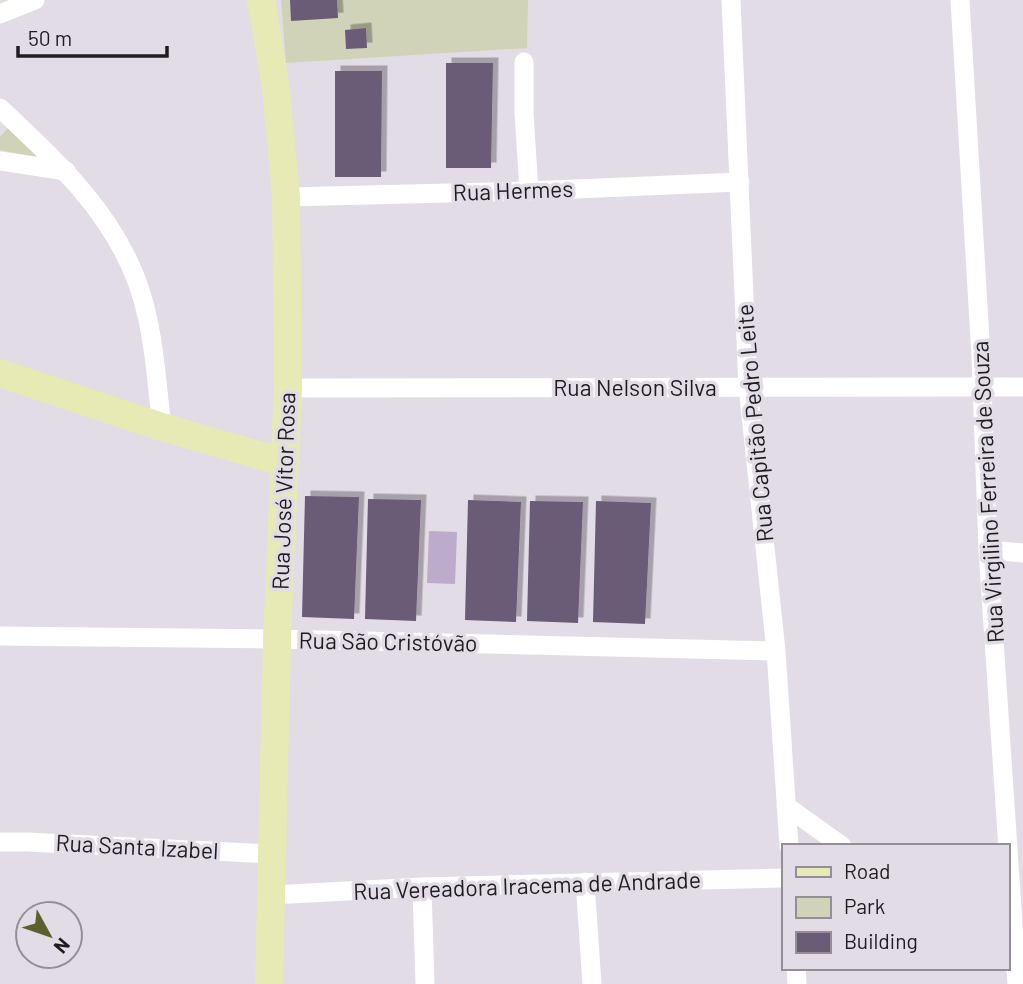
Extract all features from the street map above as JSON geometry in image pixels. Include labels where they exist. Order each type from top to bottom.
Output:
[{"type":"main road","name":"Rua José Vítor Rosa","points":[[261,0],[276,89],[286,197],[288,388],[277,639],[270,984]]},
{"type":"main road","points":[[0,373],[163,427],[286,463]]},
{"type":"street","points":[[0,14],[35,0]]},
{"type":"street","name":"Rua Capitão Pedro Leite","points":[[731,0],[748,387],[776,651],[789,844]]},
{"type":"street","name":"Rua Virgilino Ferreira de Souza","points":[[960,0],[982,387],[988,550],[1015,799],[1016,973]]},
{"type":"street","points":[[524,62],[529,191]]},
{"type":"street","points":[[0,108],[66,172],[109,226],[136,279],[147,321],[163,427]]},
{"type":"street","points":[[0,161],[66,172]]},
{"type":"street","name":"Rua Hermes","points":[[286,197],[740,182]]},
{"type":"street","name":"Rua Nelson Silva","points":[[288,388],[1023,387]]},
{"type":"street","points":[[988,550],[1023,553]]},
{"type":"street","name":"Rua São Cristóvão","points":[[0,636],[277,639],[776,651]]},
{"type":"street","points":[[786,806],[839,844]]},
{"type":"street","name":"Rua Santa Izabel","points":[[0,842],[273,854]]},
{"type":"street","name":"Rua Vereadora Iracema de Andrade","points":[[271,895],[422,887],[782,878]]},
{"type":"street","points":[[585,882],[593,984]]},
{"type":"street","points":[[422,887],[425,984]]},
{"type":"green space","points":[[281,0],[528,0],[527,48],[286,63]]},
{"type":"green space","points":[[8,128],[42,158],[0,150],[0,137]]},
{"type":"shaded area","points":[[429,531],[457,532],[455,584],[427,583]]},
{"type":"building","points":[[290,0],[337,0],[338,18],[291,21]]},
{"type":"building","points":[[366,28],[367,48],[346,49],[345,30]]},
{"type":"building","points":[[446,63],[493,63],[491,168],[446,168]]},
{"type":"building","points":[[335,71],[382,71],[381,177],[335,177]]},
{"type":"building","points":[[305,496],[359,497],[354,619],[302,617]]},
{"type":"building","points":[[368,499],[421,500],[416,621],[365,619]]},
{"type":"building","points":[[468,500],[521,502],[516,622],[465,620]]},
{"type":"building","points":[[530,501],[583,502],[578,623],[527,621]]},
{"type":"building","points":[[596,501],[651,503],[645,624],[593,622]]}]
